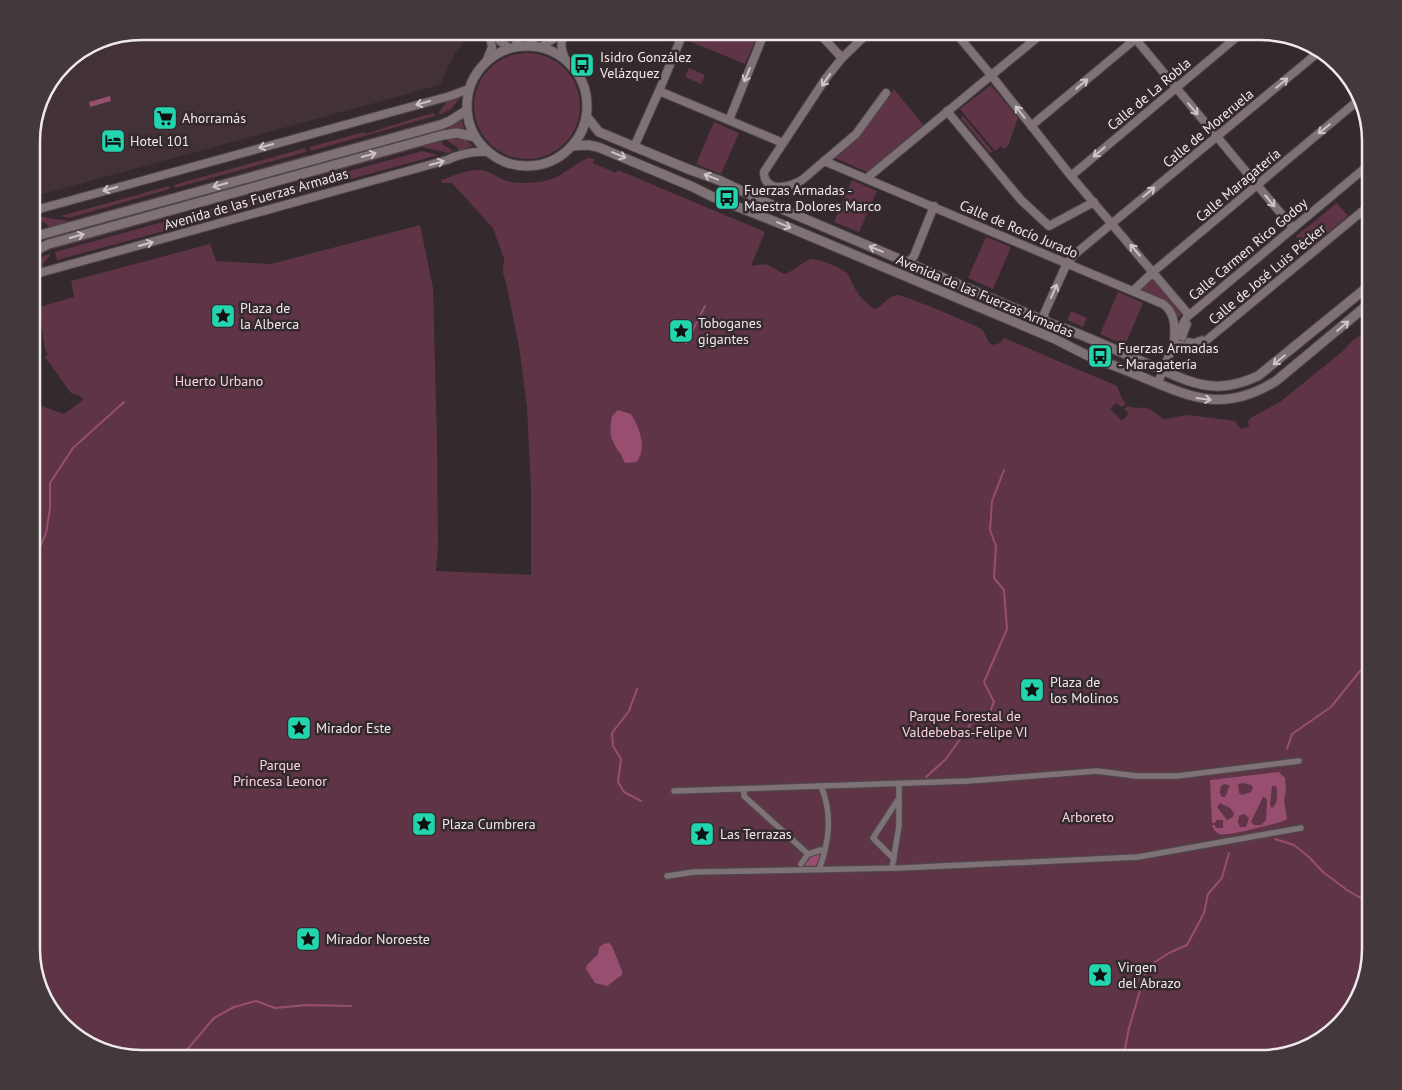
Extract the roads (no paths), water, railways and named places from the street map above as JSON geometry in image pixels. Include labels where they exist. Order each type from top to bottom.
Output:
[{"type":"street","points":[[486,62],[492,47],[490,40]]},
{"type":"street","points":[[500,40],[512,48]]},
{"type":"street","points":[[512,48],[516,40]]},
{"type":"street","points":[[534,40],[538,47]]},
{"type":"street","points":[[538,47],[551,40]]},
{"type":"street","points":[[562,40],[565,59]]},
{"type":"street","points":[[634,147],[680,40]]},
{"type":"street","points":[[729,120],[761,40]]},
{"type":"street","points":[[826,40],[842,58]]},
{"type":"street","points":[[861,40],[842,58],[826,78],[764,172],[764,177],[776,187],[784,188],[802,180],[856,134],[886,93]]},
{"type":"street","points":[[962,40],[1071,176],[1188,315]]},
{"type":"street","points":[[867,178],[1034,40]]},
{"type":"street","points":[[1032,126],[1136,40],[1293,228]]},
{"type":"street","name":"Calle de La Robla","points":[[1071,176],[1233,40]]},
{"type":"street","points":[[538,47],[554,52],[565,59],[576,70],[587,99],[587,117],[580,136],[572,146],[556,159],[533,166],[509,164],[487,152],[475,137],[468,118],[467,100],[476,73],[497,54],[512,48],[538,47]]},
{"type":"street","name":"Calle de Moreruela","points":[[1067,263],[1314,56]]},
{"type":"street","points":[[40,209],[470,89]]},
{"type":"street","points":[[659,91],[784,143]]},
{"type":"street","name":"Calle Maragatería","points":[[1133,291],[1153,272],[1355,103]]},
{"type":"street","name":"Avenida de las Fuerzas Armadas","points":[[40,235],[440,125],[450,122],[467,110]]},
{"type":"street","points":[[947,111],[1021,200],[1050,226],[1094,202]]},
{"type":"street","name":"Avenida de las Fuerzas Armadas","points":[[587,117],[599,132],[721,181],[763,201],[1082,334],[1163,370],[1187,380],[1206,385],[1221,386],[1249,380],[1267,370],[1362,291]]},
{"type":"street","name":"Avenida de las Fuerzas Armadas","points":[[40,248],[49,244],[443,135],[457,134],[475,137]]},
{"type":"street","name":"Avenida de las Fuerzas Armadas","points":[[572,146],[588,144],[598,146],[693,187],[713,198],[773,221],[1092,357],[1192,397],[1210,400],[1230,400],[1250,395],[1276,381],[1362,309]]},
{"type":"street","name":"Avenida de las Fuerzas Armadas","points":[[40,273],[457,156],[478,151],[487,152]]},
{"type":"street","name":"Calle de Rocío Jurado","points":[[824,160],[1133,291],[1167,308],[1175,324],[1174,343]]},
{"type":"street","name":"Calle Carmen Rico Godoy","points":[[1158,383],[1174,343],[1188,315],[1362,170]]},
{"type":"street","points":[[908,262],[914,256],[934,206]]},
{"type":"street","name":"Calle de José Luis Pécker","points":[[1174,343],[1188,347],[1202,344],[1362,211]]},
{"type":"street","points":[[1045,320],[1044,315],[1067,263]]},
{"type":"street","points":[[1188,324],[1185,340],[1194,342],[1202,339]]},
{"type":"street","points":[[674,791],[968,781],[1097,771],[1143,776],[1176,776],[1299,761]]},
{"type":"street","points":[[892,868],[899,826],[899,784]]},
{"type":"street","points":[[820,870],[829,829],[826,804],[821,786]]},
{"type":"street","points":[[744,789],[744,796],[808,854]]},
{"type":"street","points":[[894,859],[873,838],[899,798]]},
{"type":"street","points":[[667,876],[694,872],[892,868],[1138,857],[1301,828]]},
{"type":"street","points":[[801,864],[808,854],[821,850]]},
{"type":"waterway","points":[[686,343],[705,306]]},
{"type":"waterway","points":[[40,547],[46,533],[50,509],[50,483],[73,448],[124,402]]},
{"type":"waterway","points":[[926,777],[946,759],[972,722],[987,719],[994,702],[984,682],[1007,629],[1004,590],[994,578],[996,546],[990,530],[992,501],[1004,470]]},
{"type":"waterway","points":[[1287,749],[1292,734],[1331,707],[1362,670]]},
{"type":"waterway","points":[[637,689],[629,711],[612,733],[613,746],[621,759],[618,782],[624,792],[641,801]]},
{"type":"waterway","points":[[1275,839],[1294,845],[1323,872],[1362,899]]},
{"type":"waterway","points":[[1125,1050],[1129,1028],[1147,967],[1169,953],[1187,945],[1204,913],[1208,894],[1222,878],[1229,853]]},
{"type":"waterway","points":[[187,1050],[214,1018],[234,1007],[256,1001],[275,1008],[307,1005],[351,1006]]},
{"type":"place","name":"Isidro González Velázquez","points":[[582,65]]},
{"type":"place","name":"Ahorramás","points":[[165,118]]},
{"type":"place","name":"Hotel 101","points":[[113,141]]},
{"type":"place","name":"Fuerzas Armadas - Maestra Dolores Marco","points":[[727,198]]},
{"type":"place","name":"Plaza de la Alberca","points":[[223,316]]},
{"type":"place","name":"Toboganes gigantes","points":[[681,331]]},
{"type":"place","name":"Fuerzas Armadas - Maragatería","points":[[1100,356]]},
{"type":"place","name":"Plaza de los Molinos","points":[[1032,690]]},
{"type":"place","name":"Mirador Este","points":[[299,728]]},
{"type":"place","name":"Plaza Cumbrera","points":[[424,824]]},
{"type":"place","name":"Las Terrazas","points":[[702,834]]},
{"type":"place","name":"Mirador Noroeste","points":[[308,939]]},
{"type":"place","name":"Virgen del Abrazo","points":[[1100,975]]},
{"type":"park label","name":"Huerto Urbano","points":[[219,381]]},
{"type":"park label","name":"Parque Forestal de Valdebebas-Felipe VI","points":[[965,724]]},
{"type":"park label","name":"Parque Princesa Leonor","points":[[280,774]]},
{"type":"park label","name":"Arboreto","points":[[1088,817]]}]
